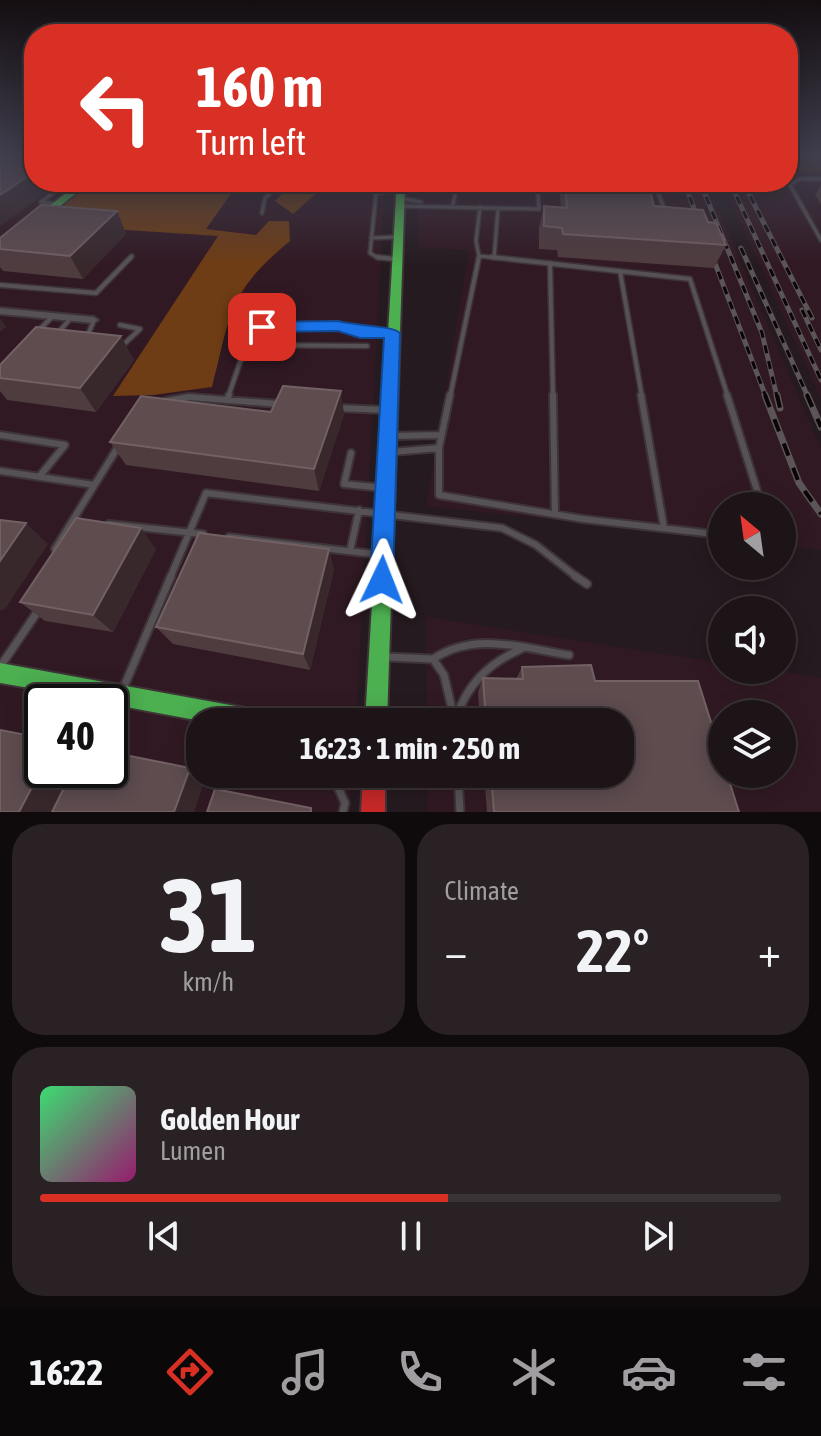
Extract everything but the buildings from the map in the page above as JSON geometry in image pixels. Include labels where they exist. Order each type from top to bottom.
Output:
[{"type":"street","points":[[26,228],[73,192]]},
{"type":"street","points":[[376,708],[400,193]]},
{"type":"street","points":[[0,311],[94,320]]},
{"type":"street","points":[[0,673],[57,684]]},
{"type":"street","points":[[128,698],[186,709]]},
{"type":"street","points":[[373,812],[374,788]]},
{"type":"lane","points":[[54,192],[41,202],[57,205]]},
{"type":"lane","points":[[262,213],[265,198],[271,192]]},
{"type":"lane","points":[[453,205],[456,192]]},
{"type":"lane","points":[[395,259],[373,257],[371,238],[376,194],[400,193],[430,204],[539,209],[538,192]]},
{"type":"lane","points":[[658,192],[668,217]]},
{"type":"lane","points":[[794,192],[821,240]]},
{"type":"lane","points":[[400,193],[430,204]]},
{"type":"lane","points":[[480,207],[476,241],[479,256],[439,448],[439,495],[555,514],[708,533]]},
{"type":"lane","points":[[494,258],[498,209]]},
{"type":"lane","points":[[371,238],[396,237]]},
{"type":"lane","points":[[0,285],[96,293],[132,256]]},
{"type":"lane","points":[[479,256],[690,279],[758,492]]},
{"type":"lane","points":[[550,263],[555,514]]},
{"type":"lane","points":[[620,271],[664,528]]},
{"type":"lane","points":[[32,338],[53,316]]},
{"type":"lane","points":[[51,341],[71,318]]},
{"type":"lane","points":[[93,342],[88,341],[87,335],[94,320]]},
{"type":"lane","points":[[107,344],[126,345],[140,329],[120,325]]},
{"type":"lane","points":[[367,346],[246,345],[234,340],[237,328],[338,326],[360,333],[392,333]]},
{"type":"lane","points":[[227,400],[246,345]]},
{"type":"lane","points":[[158,402],[189,397],[290,404]]},
{"type":"lane","points":[[322,407],[389,410]]},
{"type":"lane","points":[[0,435],[65,445],[39,477]]},
{"type":"lane","points":[[388,436],[441,435]]},
{"type":"lane","points":[[71,559],[55,549],[124,438]]},
{"type":"lane","points":[[387,453],[439,448]]},
{"type":"lane","points":[[351,453],[344,484],[385,488]]},
{"type":"lane","points":[[0,471],[94,485]]},
{"type":"lane","points":[[125,684],[206,493],[479,522],[524,535],[550,559],[587,584]]},
{"type":"lane","points":[[350,551],[359,510]]},
{"type":"lane","points":[[97,522],[207,535]]},
{"type":"lane","points":[[222,536],[383,555]]},
{"type":"lane","points":[[0,667],[47,598]]},
{"type":"lane","points":[[378,656],[433,659],[451,649],[494,642],[569,655]]},
{"type":"lane","points":[[459,708],[464,691],[484,669],[521,649]]},
{"type":"lane","points":[[433,659],[444,675],[452,708]]},
{"type":"lane","points":[[214,812],[222,788]]},
{"type":"lane","points":[[338,788],[345,803],[343,812]]},
{"type":"lane","points":[[459,788],[460,812]]},
{"type":"shaded area","points":[[0,191],[63,192],[24,220],[219,236],[115,396],[212,387],[235,298],[258,268],[290,241],[205,229],[231,192],[284,192],[275,201],[293,214],[318,192],[384,192],[357,708],[186,708],[186,788],[351,788],[349,812],[0,812]]},
{"type":"shaded area","points":[[821,191],[821,399],[727,192]]},
{"type":"shaded area","points":[[76,192],[232,192],[206,229],[256,235],[269,221],[289,221],[290,241],[254,275],[243,290],[223,340],[212,387],[153,395],[113,396],[218,236],[35,224]]},
{"type":"shaded area","points":[[284,192],[318,192],[293,214],[275,201]]},
{"type":"shaded area","points":[[418,192],[710,192],[821,449],[821,550],[796,547],[796,492],[708,492],[708,536],[426,506],[469,250],[418,247]]},
{"type":"shaded area","points":[[426,617],[708,661],[708,684],[796,684],[796,674],[821,678],[821,812],[428,812],[428,788],[634,788],[634,708],[427,708]]},
{"type":"railway","points":[[688,192],[766,397]]},
{"type":"railway","points":[[704,192],[762,333],[777,397]]},
{"type":"railway","points":[[735,192],[821,380]]},
{"type":"railway","points":[[748,192],[812,318]]},
{"type":"railway","points":[[741,248],[808,397]]},
{"type":"railway","points":[[802,310],[821,350]]},
{"type":"railway","points":[[765,395],[799,483],[821,514]]},
{"type":"railway","points":[[777,395],[780,408]]},
{"type":"railway","points":[[807,395],[821,427]]},
{"type":"traffic: fast","points":[[41,217],[73,192]]},
{"type":"traffic: fast","points":[[377,708],[401,192]]},
{"type":"traffic: fast","points":[[0,673],[188,708]]},
{"type":"traffic: jam","points":[[373,812],[374,788]]},
{"type":"route","points":[[262,327],[338,326],[360,333],[392,333],[382,580]]}]
